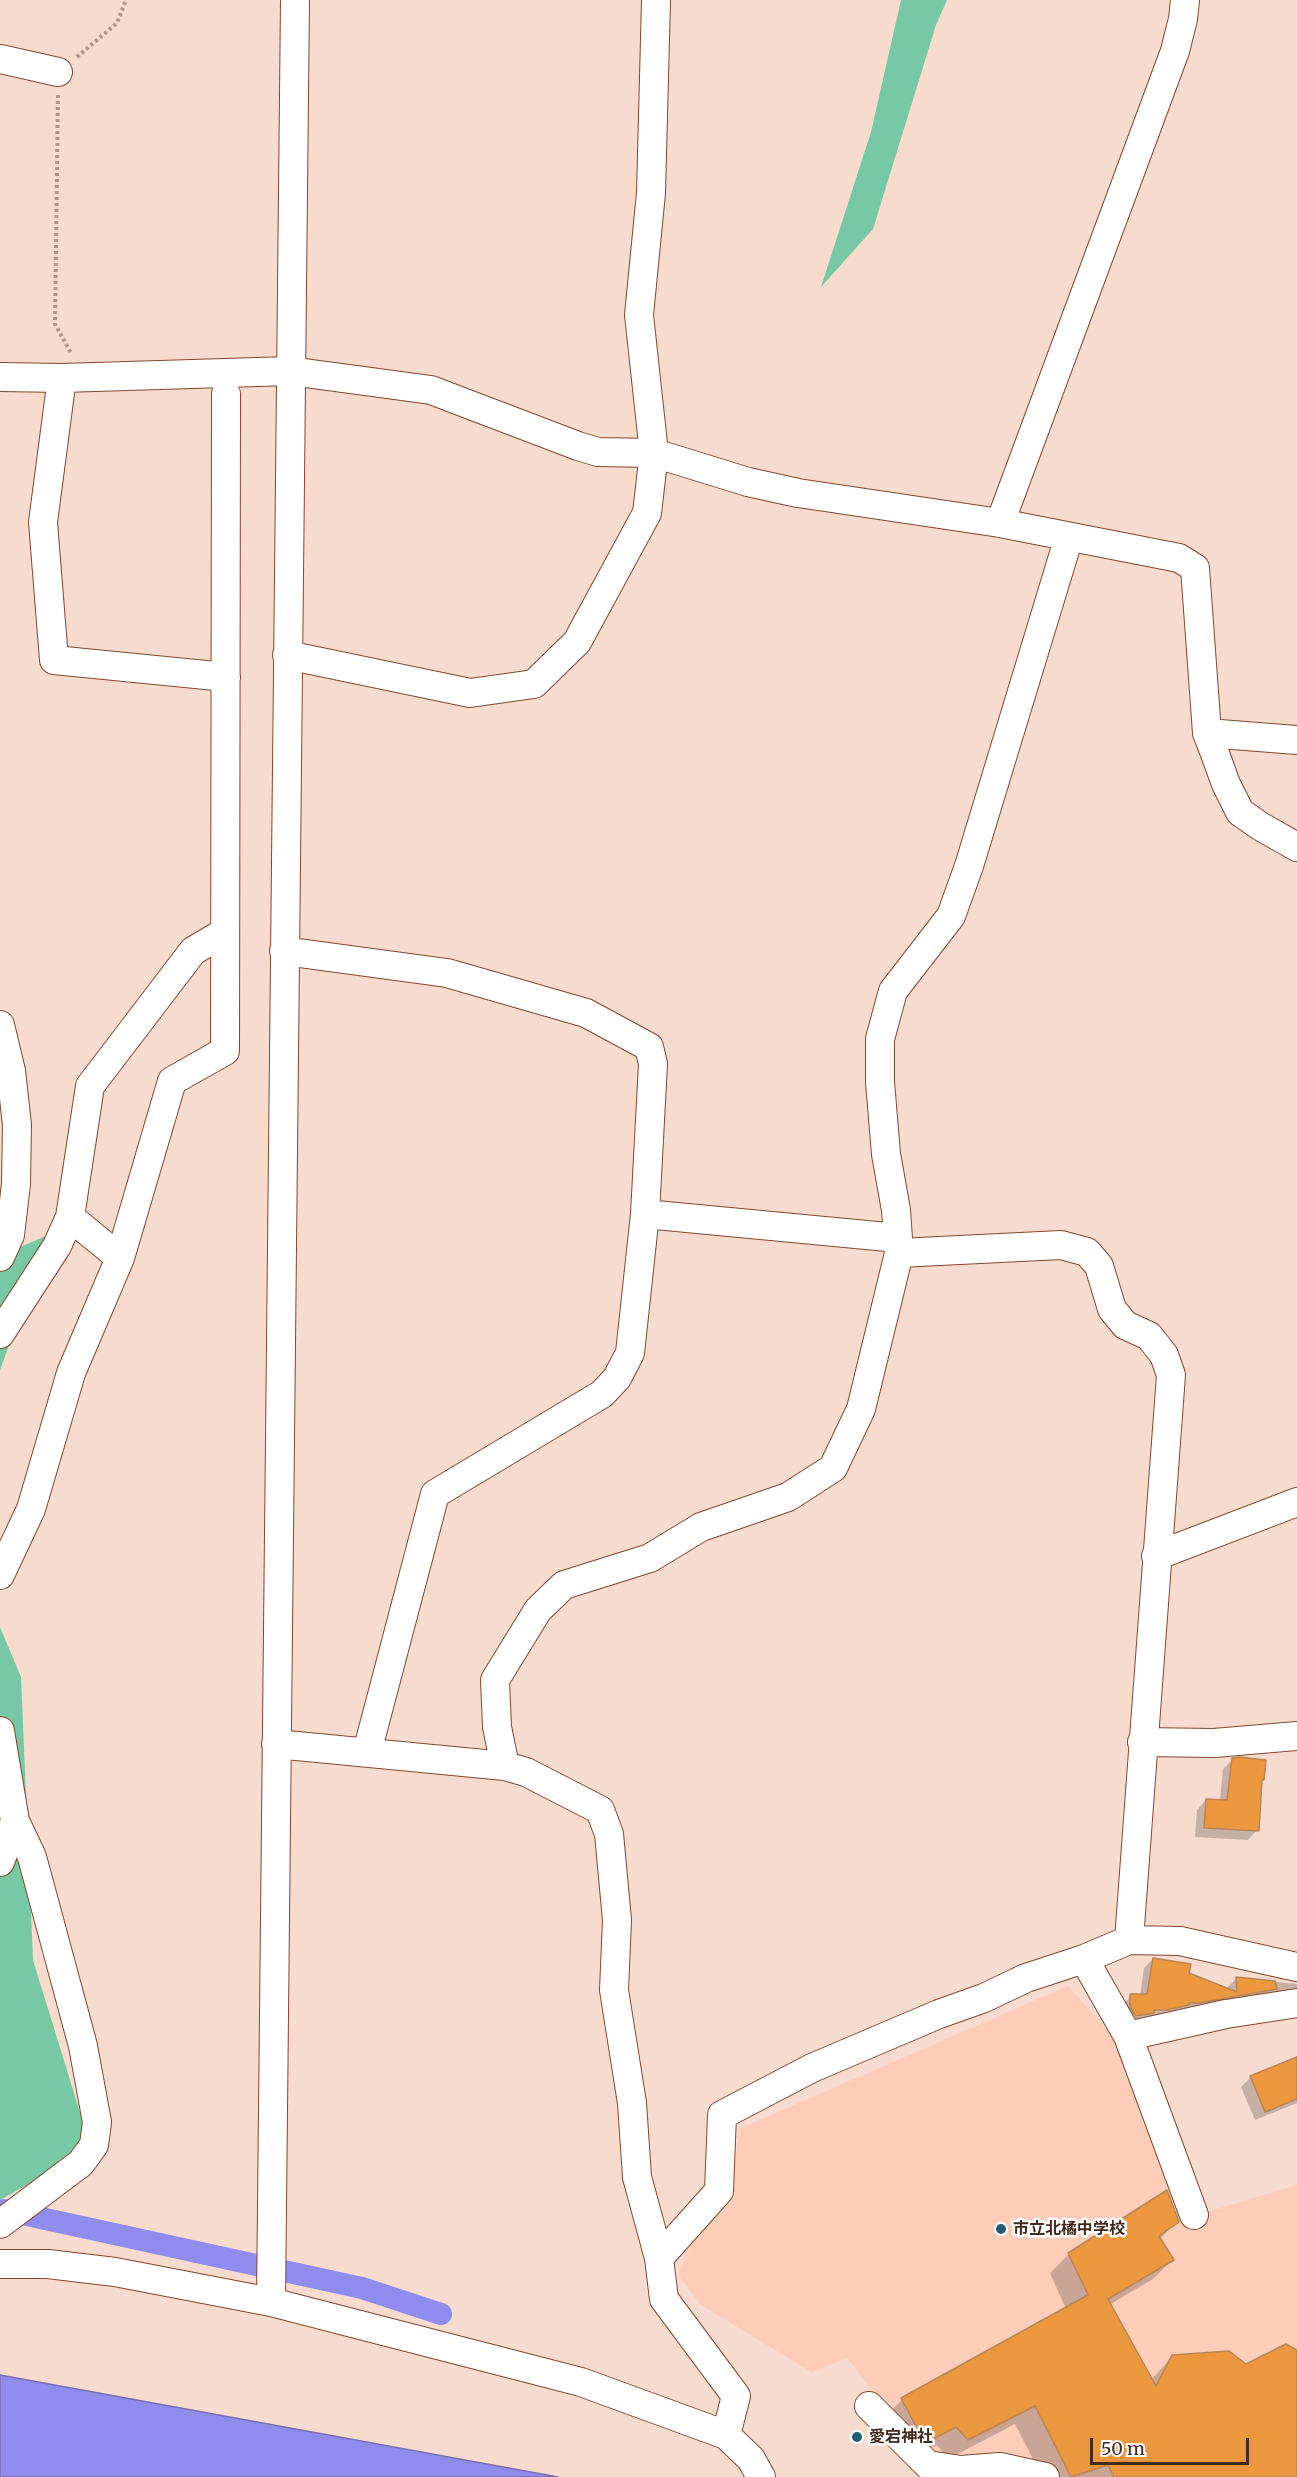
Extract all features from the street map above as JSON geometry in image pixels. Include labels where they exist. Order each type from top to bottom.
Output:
[{"type":"street","points":[[271,2302],[295,0]]},
{"type":"street","points":[[287,655],[470,693],[534,684],[577,642],[647,513],[654,453],[639,315],[651,193],[656,0]]},
{"type":"street","points":[[1000,523],[1174,51],[1183,19],[1185,0]]},
{"type":"street","points":[[0,59],[58,72]]},
{"type":"street","points":[[0,377],[290,371],[430,390],[598,452],[654,453],[748,482],[798,493],[1000,523],[1179,558],[1195,568],[1207,733],[1226,784],[1240,812],[1297,847]]},
{"type":"street","points":[[73,377],[43,522],[54,660],[226,676]]},
{"type":"street","points":[[0,1575],[31,1509],[71,1374],[120,1258],[172,1081],[225,1051],[226,394]]},
{"type":"street","points":[[505,1766],[497,1727],[495,1680],[538,1610],[564,1585],[650,1558],[700,1527],[788,1497],[833,1468],[861,1409],[899,1246],[896,1210],[886,1154],[880,1082],[880,1040],[893,991],[951,916],[969,866],[1069,537]]},
{"type":"street","points":[[1207,733],[1297,740]]},
{"type":"street","points":[[0,1334],[57,1246],[70,1217],[90,1086],[193,951],[225,932]]},
{"type":"street","points":[[284,951],[447,973],[586,1013],[648,1047],[653,1065],[645,1215],[630,1353],[617,1378],[602,1394],[435,1494],[367,1752]]},
{"type":"street","points":[[0,1026],[11,1071],[17,1125],[16,1184],[10,1235],[0,1257]]},
{"type":"street","points":[[645,1215],[899,1246],[1061,1245],[1087,1252],[1099,1266],[1112,1309],[1125,1324],[1149,1336],[1164,1355],[1171,1376],[1129,1940]]},
{"type":"street","points":[[70,1217],[120,1258]]},
{"type":"street","points":[[1156,1556],[1297,1502]]},
{"type":"street","points":[[0,1731],[15,1821],[32,1857],[83,2046],[97,2122],[94,2145],[81,2163],[0,2224]]},
{"type":"street","points":[[1142,1742],[1214,1743],[1297,1736]]},
{"type":"street","points":[[276,1744],[505,1766],[526,1772],[600,1810],[609,1834],[617,1920],[614,1990],[632,2103],[637,2177],[659,2258],[664,2299],[736,2396],[726,2435]]},
{"type":"street","points":[[0,1862],[15,1821]]},
{"type":"street","points":[[659,2258],[719,2191],[722,2115],[822,2064],[939,2014],[984,1998],[1026,1977],[1084,1959],[1129,1940],[1180,1941],[1297,1967]]},
{"type":"street","points":[[1084,1959],[1128,2036],[1194,2215]]},
{"type":"street","points":[[1128,2036],[1226,2014],[1297,2003]]},
{"type":"street","points":[[0,2264],[48,2264],[115,2272],[271,2302],[581,2382],[726,2435],[751,2459],[761,2477]]},
{"type":"street","points":[[869,2406],[928,2465],[961,2470],[1000,2467],[1046,2477]]},
{"type":"path","points":[[73,377],[55,324],[58,72],[117,23],[126,0]]},
{"type":"shaded area","name":"市立北橘中学校","points":[[1068,1986],[1117,2041],[1207,2212],[1297,2185],[1297,2477],[1066,2477],[1048,2466],[986,2455],[931,2453],[896,2421],[847,2358],[811,2372],[700,2304],[678,2275],[692,2241],[731,2201],[739,2129]]},
{"type":"shaded area","points":[[0,2375],[558,2477],[0,2477]]},
{"type":"green space","points":[[901,0],[947,0],[936,25],[873,229],[821,287],[871,132]]},
{"type":"green space","points":[[50,1234],[0,1370],[0,1256]]},
{"type":"green space","points":[[0,1627],[21,1677],[33,1960],[82,2119],[86,2143],[66,2163],[0,2200]]},
{"type":"building","points":[[1232,1758],[1266,1760],[1264,1780],[1262,1780],[1259,1831],[1204,1828],[1206,1799],[1227,1800]]},
{"type":"building","points":[[1153,1958],[1191,1964],[1189,1973],[1237,1992],[1236,1977],[1275,1981],[1277,1989],[1189,2003],[1189,2005],[1167,2010],[1154,2010],[1154,2013],[1136,2016],[1130,2007],[1130,1994],[1147,1994]]},
{"type":"building","points":[[1297,2057],[1297,2099],[1265,2112],[1250,2076]]},
{"type":"building","points":[[1167,2190],[1179,2222],[1159,2236],[1174,2260],[1108,2299],[1156,2386],[1172,2355],[1229,2351],[1246,2364],[1286,2344],[1297,2350],[1297,2477],[1114,2477],[1108,2465],[1071,2477],[1035,2406],[968,2440],[956,2427],[928,2442],[920,2434],[901,2398],[1088,2295],[1068,2253]]},
{"type":"waterway","points":[[4,2210],[362,2288],[441,2314]]},
{"type":"place","name":"市立北橘中学校","points":[[1001,2229]]},
{"type":"place","name":"愛宕神社","points":[[857,2437]]}]
